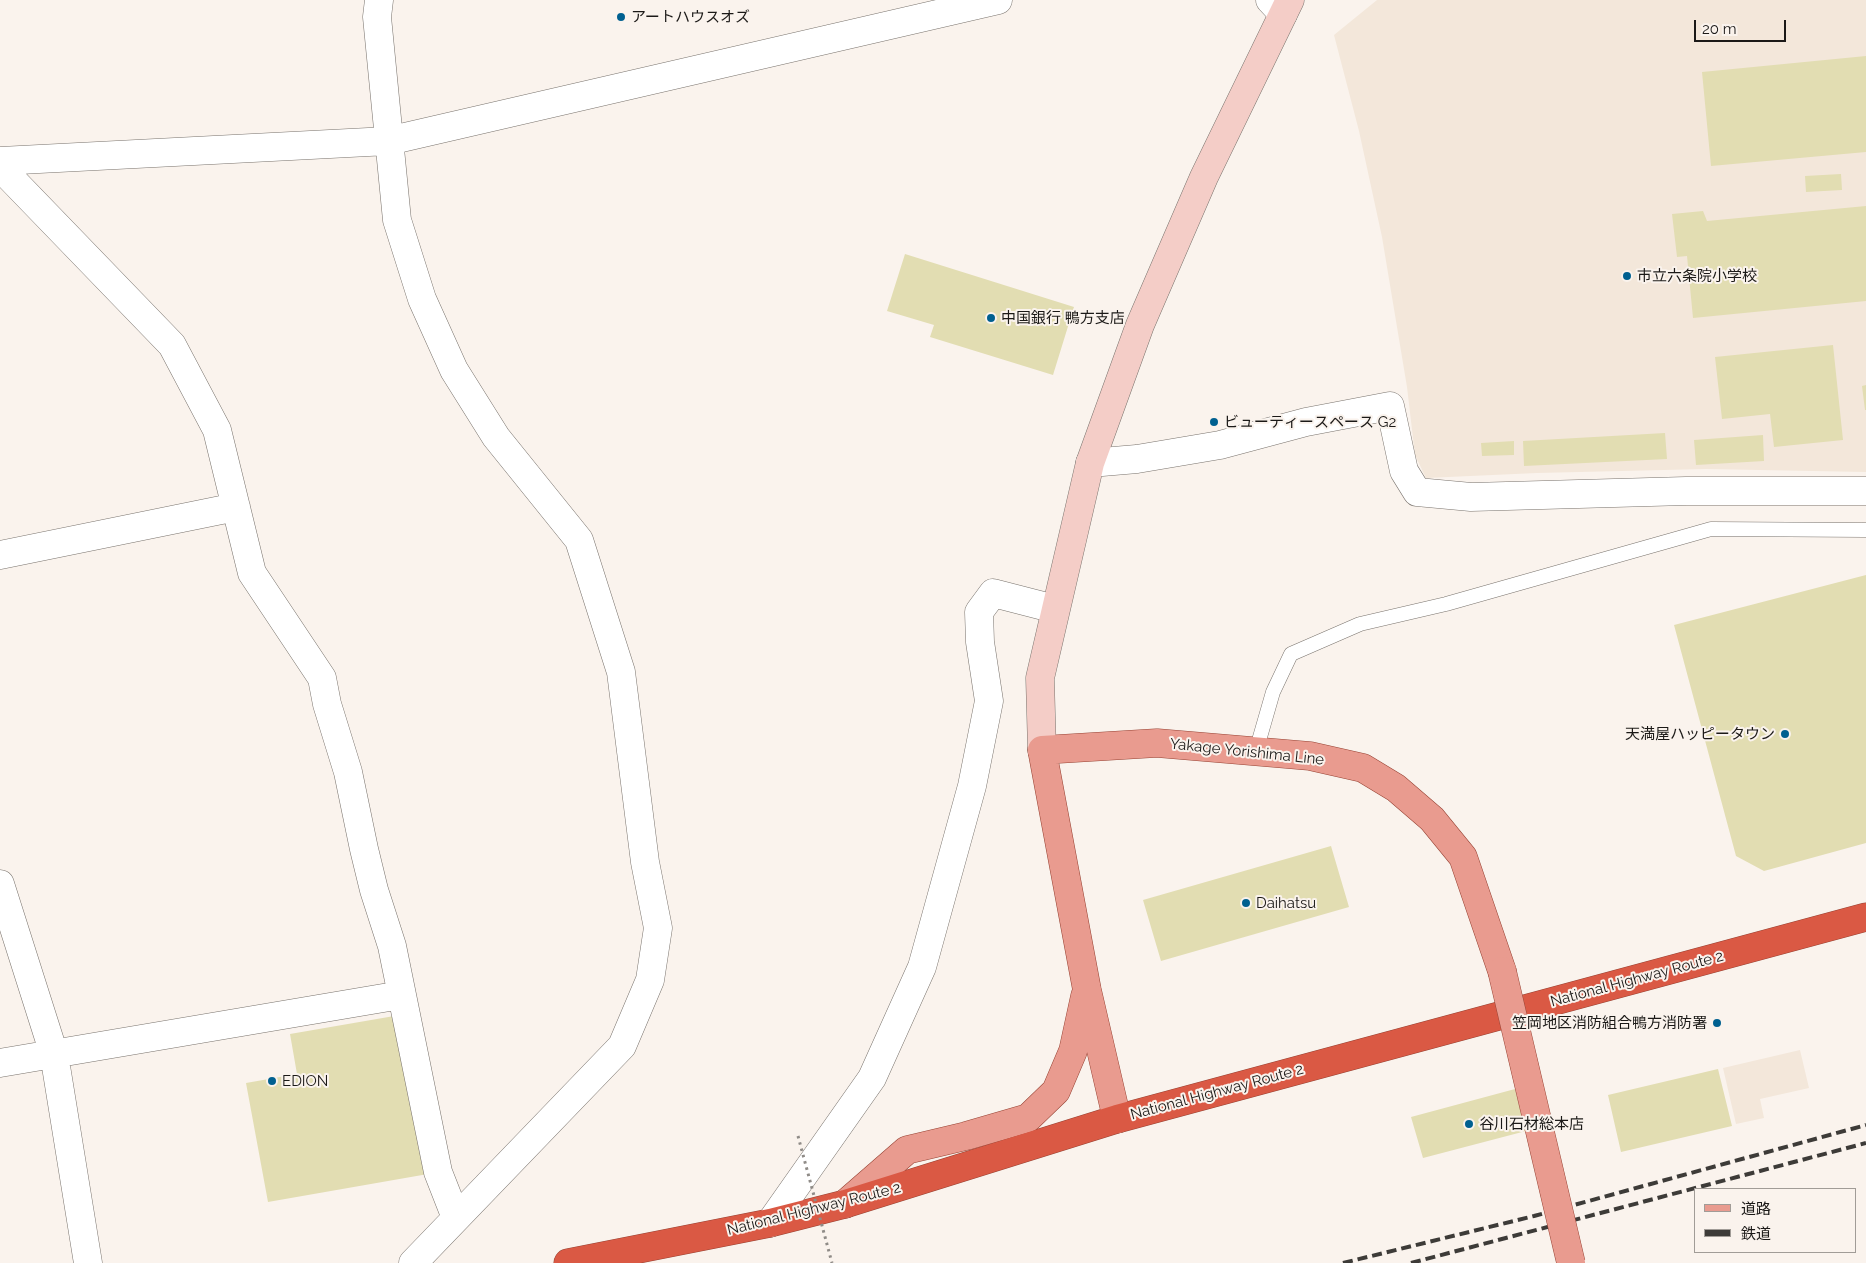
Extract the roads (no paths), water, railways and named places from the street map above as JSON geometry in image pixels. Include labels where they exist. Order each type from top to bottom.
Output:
[{"type":"highway","name":"National Highway Route 2","points":[[568,1263],[770,1223],[845,1204],[1118,1119],[1866,917]]},
{"type":"main road","name":"Yakage Yorishima Line","points":[[1042,750],[1157,743],[1310,756],[1363,768],[1396,788],[1432,819],[1463,857],[1502,971],[1571,1263]]},
{"type":"main road","points":[[1042,750],[1087,990],[1118,1119]]},
{"type":"main road","points":[[845,1204],[907,1150],[966,1136],[1028,1118],[1056,1090],[1073,1051],[1087,990]]},
{"type":"street","points":[[379,0],[377,16],[397,220],[422,298],[454,370],[496,437],[579,540],[621,672],[644,862],[658,928],[650,980],[622,1046],[413,1263]]},
{"type":"street","points":[[0,161],[388,141],[998,0]]},
{"type":"street","points":[[1042,750],[1040,678],[1090,463],[1140,325],[1281,5]]},
{"type":"street","points":[[0,167],[172,345],[217,430],[252,573],[278,616],[322,678],[327,704],[348,772],[374,890],[392,946],[438,1172],[456,1218]]},
{"type":"street","points":[[1090,463],[1138,459],[1220,445],[1306,422],[1390,406],[1404,471],[1417,492],[1471,497],[1686,491],[1866,492]]},
{"type":"street","points":[[0,554],[236,507]]},
{"type":"street","points":[[770,1223],[872,1078],[922,967],[972,786],[989,701],[980,642],[979,612],[993,594],[1055,609]]},
{"type":"street","points":[[0,888],[54,1054],[88,1263]]},
{"type":"street","points":[[0,1063],[401,995]]},
{"type":"lane","points":[[1256,751],[1273,692],[1291,654],[1360,624],[1446,604],[1711,529],[1866,530]]},
{"type":"railway","points":[[1343,1263],[1534,1216],[1866,1125]]},
{"type":"railway","points":[[1695,1188],[1866,1143]]},
{"type":"railway","points":[[1411,1263],[1694,1188]]},
{"type":"place","name":"アートハウスオズ","points":[[621,17]]},
{"type":"place","name":"市立六条院小学校","points":[[1627,276]]},
{"type":"place","name":"中国銀行 鴨方支店","points":[[991,318]]},
{"type":"place","name":"ビューティースペース G2","points":[[1214,422]]},
{"type":"place","name":"天満屋ハッピータウン","points":[[1785,734]]},
{"type":"place","name":"Daihatsu","points":[[1246,903]]},
{"type":"place","name":"笠岡地区消防組合鴨方消防署","points":[[1717,1023]]},
{"type":"place","name":"EDION","points":[[272,1081]]},
{"type":"place","name":"谷川石材総本店","points":[[1469,1124]]}]
